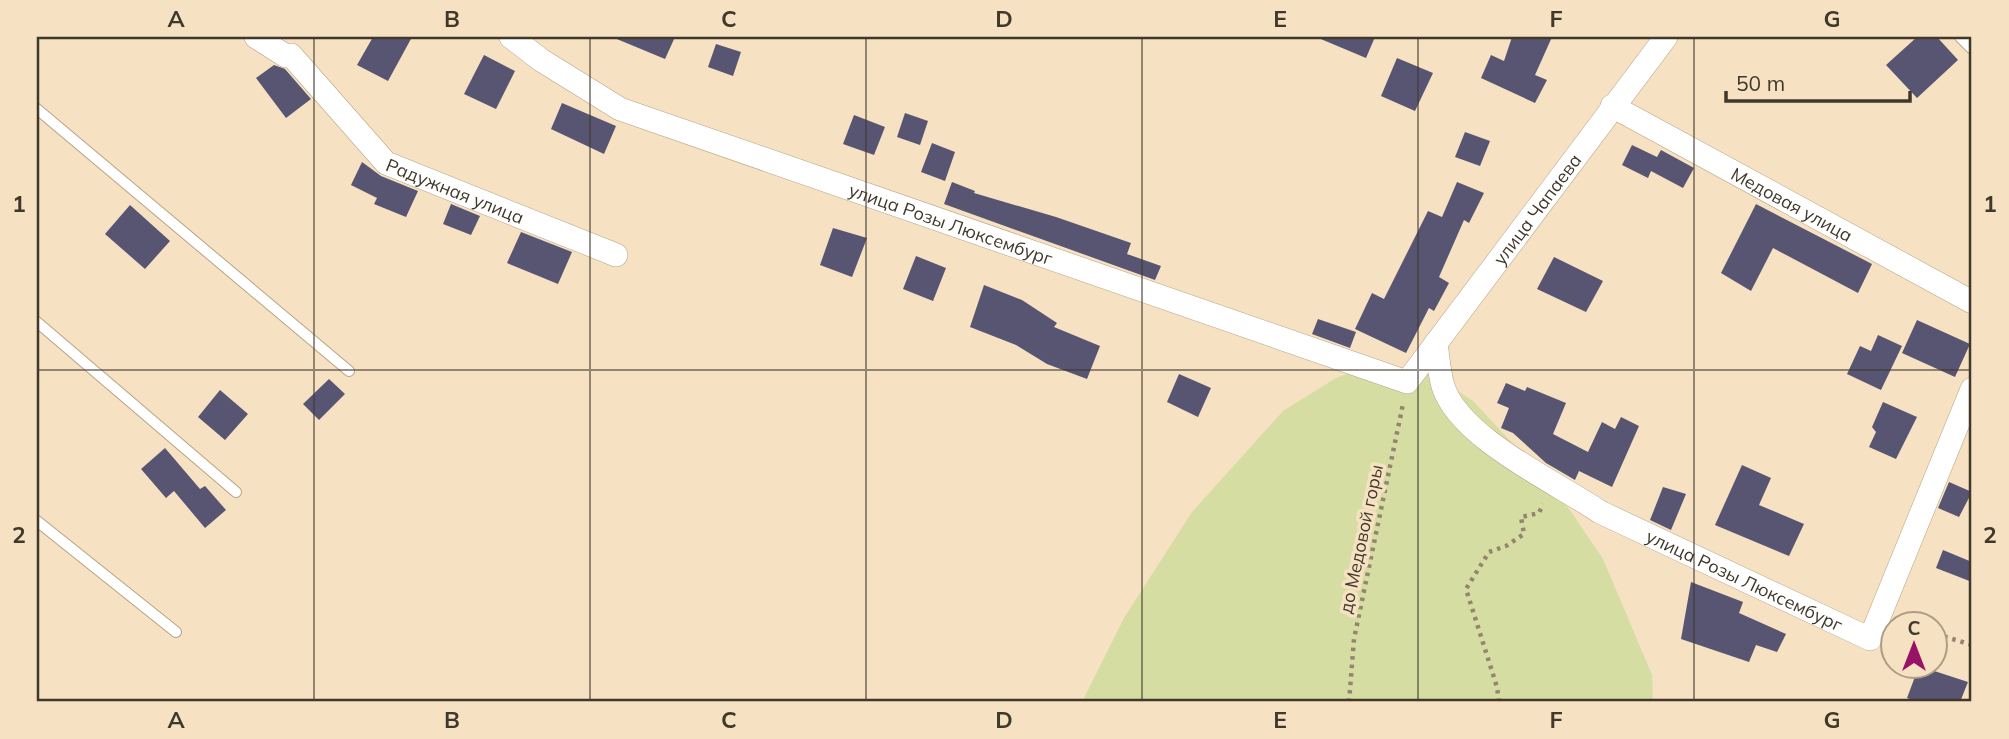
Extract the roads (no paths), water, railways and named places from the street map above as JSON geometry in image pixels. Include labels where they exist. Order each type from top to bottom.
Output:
[{"type":"street","name":"Радужная улица","points":[[257,37],[286,56],[291,55],[386,163],[616,255]]},
{"type":"street","name":"улица Розы Люксембург","points":[[511,37],[541,60],[620,109],[1407,383]]},
{"type":"street","name":"улица Чапаева","points":[[1407,383],[1666,37]]},
{"type":"street","name":"Медовая улица","points":[[1612,106],[1972,302]]},
{"type":"street","name":"улица Розы Люксембург","points":[[1436,343],[1443,387],[1457,409],[1469,424],[1526,469],[1567,489],[1600,512],[1870,639],[1972,389]]},
{"type":"lane","points":[[1960,37],[1972,49]]},
{"type":"lane","points":[[37,109],[349,372]]},
{"type":"lane","points":[[37,323],[236,492]]},
{"type":"lane","points":[[37,521],[176,632]]}]
